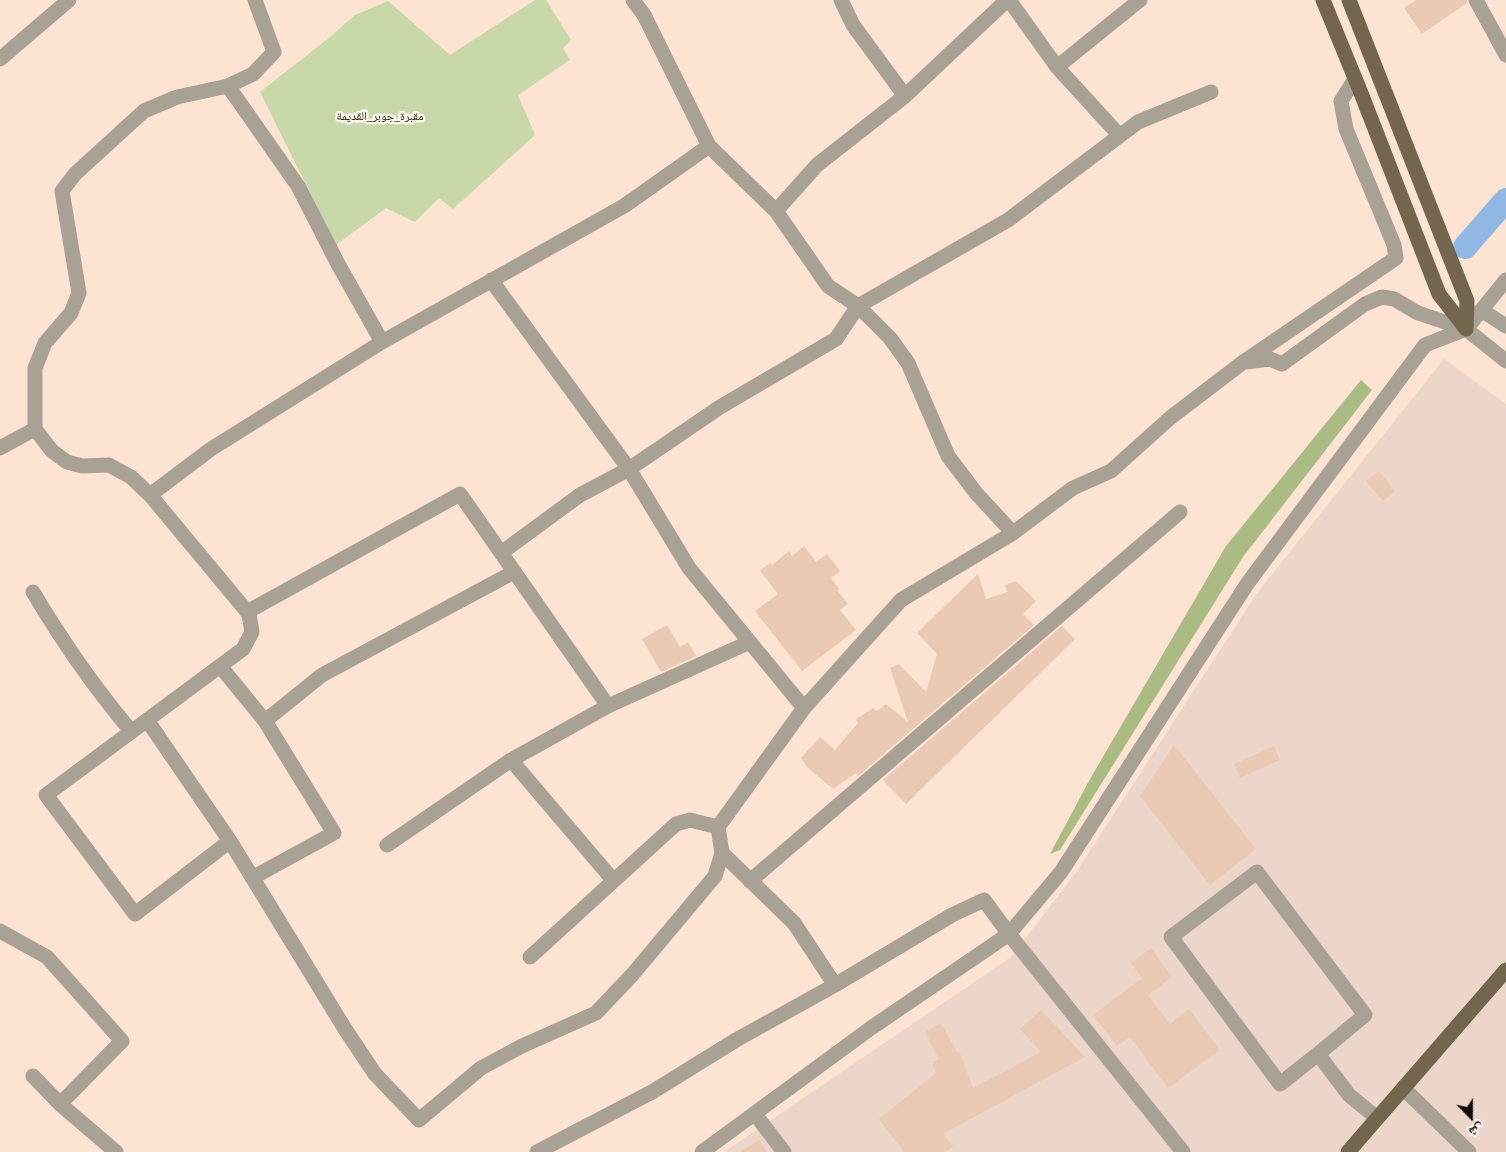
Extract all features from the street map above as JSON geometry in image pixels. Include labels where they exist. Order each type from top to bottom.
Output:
[{"type":"main road","points":[[1322,0],[1355,78],[1439,294],[1466,329]]},
{"type":"main road","points":[[1349,0],[1467,301],[1466,329]]},
{"type":"main road","points":[[1348,62],[1370,54]]},
{"type":"main road","points":[[1348,1152],[1506,970]]},
{"type":"street","points":[[0,59],[53,6],[69,0]]},
{"type":"street","points":[[230,841],[135,914],[46,794],[243,649],[252,632],[249,614],[150,495],[131,477],[109,465],[82,466],[67,462],[52,451],[35,429],[35,368],[45,343],[70,313],[79,293],[62,190],[75,174],[144,111],[177,97],[228,86],[253,74],[274,52],[255,0]]},
{"type":"street","points":[[633,0],[644,15],[710,146],[776,211],[828,286],[858,306],[890,338],[908,363],[948,456],[976,493],[1012,533]]},
{"type":"street","points":[[841,0],[853,26],[905,96]]},
{"type":"street","points":[[776,211],[816,165],[905,96],[1008,0],[1058,67],[1119,135]]},
{"type":"street","points":[[1058,67],[1140,0]]},
{"type":"street","points":[[1476,0],[1506,55]]},
{"type":"street","points":[[147,720],[230,841],[374,1074],[419,1120],[481,1068],[522,1046],[596,1013],[632,975],[715,876],[722,853],[718,827],[804,708],[901,600],[1012,533],[1073,488],[1111,470],[1170,418],[1242,363],[1396,258],[1394,245],[1346,129],[1341,101],[1355,78]]},
{"type":"street","points":[[228,86],[298,186],[338,264],[382,342]]},
{"type":"street","points":[[501,553],[580,496],[629,469],[720,407],[836,339],[858,306],[1008,220],[1138,122],[1211,92]]},
{"type":"street","points":[[150,495],[212,449],[382,342],[624,206],[710,146]]},
{"type":"street","points":[[491,280],[629,469],[689,568],[804,708]]},
{"type":"street","points":[[702,1152],[871,1028],[1009,934],[1061,872],[1247,584],[1425,345],[1466,329],[1506,280]]},
{"type":"street","points":[[1242,363],[1270,359],[1282,364],[1364,304],[1382,297],[1394,299],[1418,313],[1466,329],[1506,362]]},
{"type":"street","points":[[1481,310],[1506,326]]},
{"type":"street","points":[[0,448],[35,429]]},
{"type":"street","points":[[247,612],[460,494],[608,706]]},
{"type":"street","points":[[750,881],[1180,512]]},
{"type":"street","points":[[265,721],[322,675],[514,572]]},
{"type":"street","points":[[33,592],[78,664],[131,731]]},
{"type":"street","points":[[388,845],[511,760],[608,706],[750,642]]},
{"type":"street","points":[[220,666],[265,721],[334,833],[252,878]]},
{"type":"street","points":[[511,760],[613,880]]},
{"type":"street","points":[[530,957],[676,824],[690,820],[718,827]]},
{"type":"street","points":[[722,853],[794,923],[835,985]]},
{"type":"street","points":[[1257,872],[1365,1015],[1318,1054],[1280,1084],[1171,937],[1257,872]]},
{"type":"street","points":[[537,1152],[652,1092],[736,1040],[835,985],[952,915],[984,900],[1182,1152]]},
{"type":"street","points":[[0,931],[47,957],[122,1041],[60,1104]]},
{"type":"street","points":[[1318,1054],[1349,1095],[1377,1118]]},
{"type":"street","points":[[34,1076],[60,1104],[116,1152]]},
{"type":"street","points":[[1403,1088],[1469,1152]]},
{"type":"street","points":[[755,1114],[784,1152]]},
{"type":"shaded area","points":[[1444,359],[1506,404],[1506,1152],[724,1152],[1011,957],[1077,871],[1257,593]]},
{"type":"green space","name":"مقبرة_جوبر_القديمة","points":[[535,0],[546,0],[571,40],[563,48],[570,60],[518,95],[535,135],[453,209],[439,198],[415,222],[386,208],[336,245],[260,92],[355,15],[388,1],[450,55]]},
{"type":"green space","points":[[1361,380],[1372,390],[1243,557],[1060,850],[1050,854],[1090,779],[1226,546]]},
{"type":"building","points":[[1416,0],[1467,0],[1467,3],[1422,34],[1404,8]]},
{"type":"building","points":[[1379,471],[1395,491],[1383,501],[1366,481]]},
{"type":"building","points":[[804,546],[816,562],[827,554],[840,571],[831,578],[839,589],[837,590],[848,604],[840,610],[856,630],[802,671],[755,611],[778,594],[760,571],[770,563],[772,565],[789,551],[792,556]]},
{"type":"building","points":[[978,574],[986,599],[1007,592],[1005,585],[1016,581],[1036,601],[1023,614],[1034,625],[858,776],[856,773],[833,789],[808,768],[801,758],[820,737],[835,750],[858,723],[856,719],[873,708],[877,711],[886,704],[908,722],[890,668],[899,664],[926,692],[937,654],[917,633]]},
{"type":"building","points":[[667,625],[680,647],[688,642],[696,656],[661,672],[642,639]]},
{"type":"building","points":[[1062,626],[1075,639],[906,804],[883,780]]},
{"type":"building","points":[[1174,745],[1256,849],[1210,885],[1140,796]]},
{"type":"building","points":[[1274,746],[1280,760],[1240,778],[1234,764]]},
{"type":"building","points":[[1151,948],[1172,977],[1148,995],[1170,1024],[1189,1009],[1220,1050],[1168,1088],[1130,1037],[1117,1046],[1093,1015],[1142,978],[1131,963]]},
{"type":"building","points":[[1041,1010],[1085,1057],[943,1134],[953,1146],[946,1152],[904,1152],[879,1119],[936,1073],[932,1062],[939,1059],[925,1032],[941,1023],[957,1052],[959,1051],[973,1088],[1041,1052],[1020,1029]]},
{"type":"building","points":[[759,1140],[767,1152],[741,1152]]},
{"type":"waterway","points":[[1465,247],[1506,200]]}]
